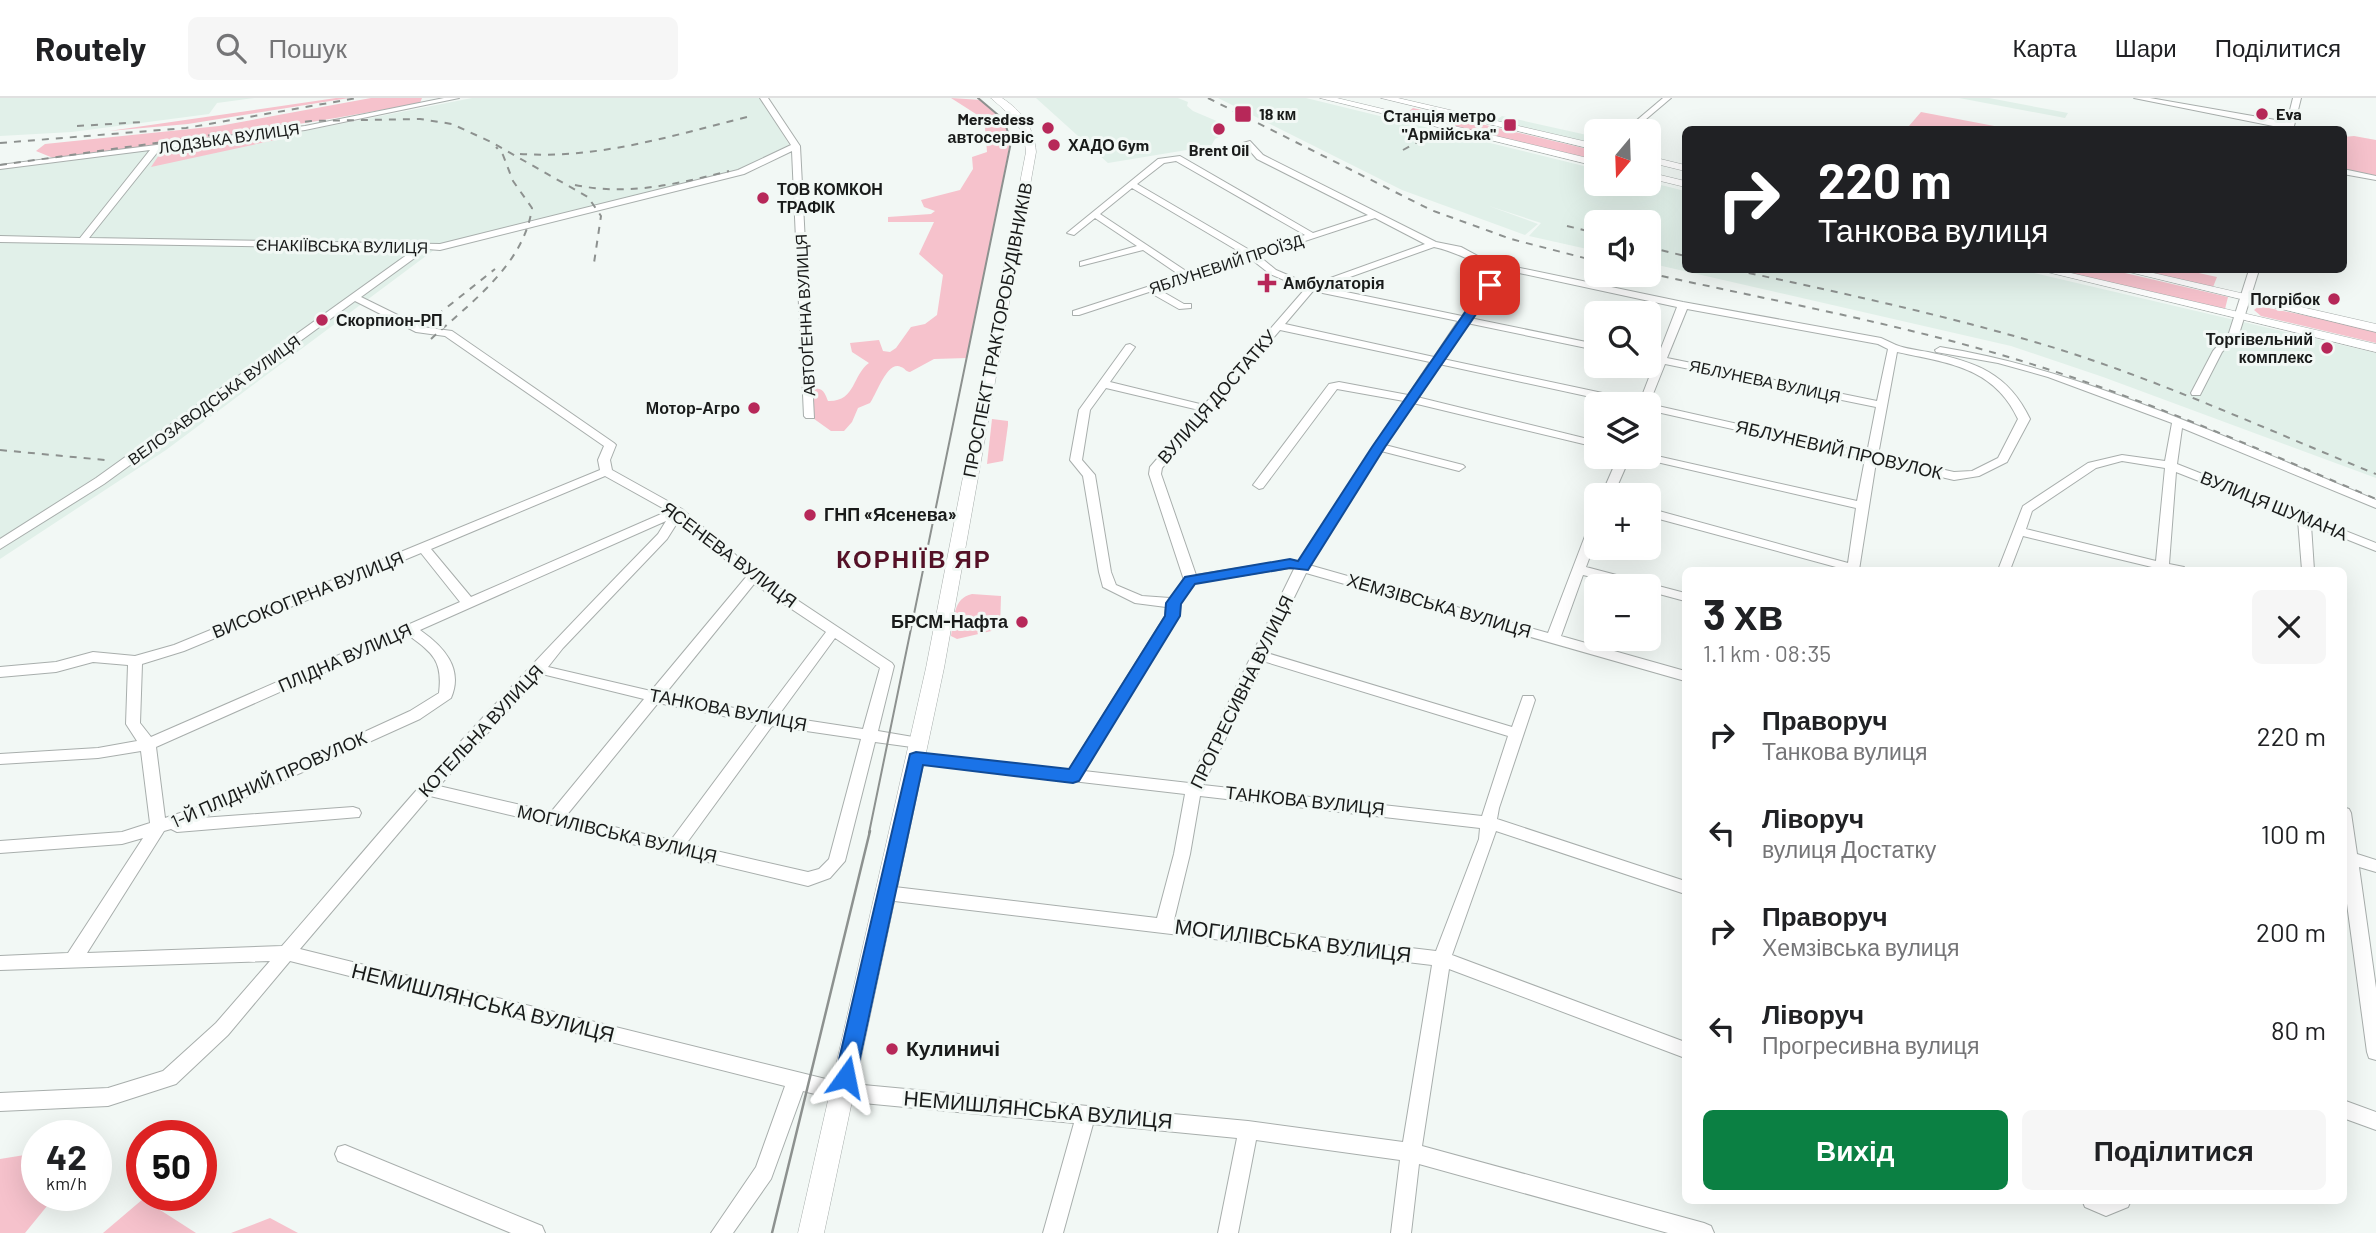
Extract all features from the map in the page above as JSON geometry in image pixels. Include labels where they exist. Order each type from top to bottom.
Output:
[{"type":"main road","name":"ПРОСПЕКТ ТРАКТОРОБУДІВНИКІВ","points":[[811,1233],[935,668],[1031,152],[1031,139],[1021,119],[996,98]]},
{"type":"main road","points":[[1325,98],[1584,160]]},
{"type":"main road","points":[[1386,98],[1584,144]]},
{"type":"main road","points":[[1395,115],[1414,104]]},
{"type":"main road","points":[[1661,162],[1682,167]]},
{"type":"main road","points":[[1661,178],[1682,183]]},
{"type":"main road","points":[[2058,273],[2376,348]]},
{"type":"main road","points":[[2140,273],[2376,328]]},
{"type":"street","name":"ЛОДЗЬКА ВУЛИЦЯ","points":[[0,167],[305,128],[455,98]]},
{"type":"street","points":[[764,98],[796,146]]},
{"type":"street","points":[[1642,119],[1667,98]]},
{"type":"street","points":[[2138,98],[2284,126]]},
{"type":"street","points":[[2289,126],[2298,98]]},
{"type":"street","points":[[1247,143],[1260,157],[1433,244],[1458,249],[1485,262],[1683,305],[1910,348],[1991,357],[2031,367],[2096,388],[2376,504]]},
{"type":"street","name":"ЄНАКІЇВСЬКА ВУЛИЦЯ","points":[[0,239],[423,248],[455,244],[741,172],[796,146]]},
{"type":"street","name":"АВТОҐЕННА ВУЛИЦЯ","points":[[796,146],[810,416]]},
{"type":"street","points":[[82,241],[157,148]]},
{"type":"street","points":[[1071,233],[1161,161],[1177,159],[1313,236]]},
{"type":"street","points":[[2347,172],[2376,178]]},
{"type":"street","points":[[1131,184],[1253,256],[1273,272],[1311,288],[1584,344]]},
{"type":"street","points":[[1095,214],[1189,277]]},
{"type":"street","name":"ЯБЛУНЕВИЙ ПРОЇЗД","points":[[1076,313],[1376,215]]},
{"type":"street","name":"ВУЛИЦЯ ДОСТАТКУ","points":[[1191,580],[1155,474],[1156,467],[1311,288],[1433,244]]},
{"type":"street","name":"ВЕЛОЗАВОДСЬКА ВУЛИЦЯ","points":[[0,545],[100,481],[423,248]]},
{"type":"street","points":[[1083,264],[1142,248]]},
{"type":"street","name":"ПРОГРЕСИВНА ВУЛИЦЯ","points":[[1164,925],[1182,854],[1193,790],[1302,567],[1378,447],[1503,267]]},
{"type":"street","points":[[2196,393],[2218,351],[2234,334],[2253,273]]},
{"type":"street","points":[[1151,289],[1182,307],[1188,306]]},
{"type":"street","points":[[356,298],[420,330],[448,333],[610,445],[604,460],[606,472]]},
{"type":"street","points":[[1661,360],[1683,305]]},
{"type":"street","points":[[1278,326],[1584,393]]},
{"type":"street","points":[[1853,567],[1861,506],[1882,405],[1882,391],[1893,348],[1881,341]]},
{"type":"street","points":[[1130,347],[1085,410],[1076,460],[1089,475],[1105,572],[1110,587],[1126,596],[1173,603]]},
{"type":"street","name":"ЯБЛУНЕВИЙ ПРОВУЛОК","points":[[1661,410],[1954,476],[1975,474],[2003,460],[2024,419],[2018,401],[1987,372],[1971,365],[1893,348]]},
{"type":"street","name":"ЯБЛУНЕВА ВУЛИЦЯ","points":[[1661,360],[1882,405]]},
{"type":"street","points":[[1104,384],[1207,409]]},
{"type":"street","points":[[1259,485],[1333,386],[1411,399],[1584,441]]},
{"type":"street","points":[[2162,567],[2178,421]]},
{"type":"street","points":[[1378,447],[1459,467]]},
{"type":"street","name":"ВУЛИЦЯ ШУМАНА","points":[[2005,567],[2027,509],[2092,465],[2122,458],[2172,466],[2304,516],[2376,547]]},
{"type":"street","points":[[1661,460],[1861,506]]},
{"type":"street","name":"ЯСЕНЕВА ВУЛИЦЯ","points":[[606,472],[678,512],[753,577],[887,666],[837,861],[825,874],[808,878]]},
{"type":"street","name":"ВИСОКОГІРНА ВУЛИЦЯ","points":[[0,672],[56,667],[93,657],[135,661],[178,648],[606,472]]},
{"type":"street","name":"ПЛІДНА ВУЛИЦЯ","points":[[0,759],[98,753],[148,744],[678,512]]},
{"type":"street","name":"КОТЕЛЬНА ВУЛИЦЯ","points":[[0,1102],[108,1097],[169,1078],[222,1028],[427,789],[558,645],[663,536],[678,512]]},
{"type":"street","points":[[1661,516],[1846,567]]},
{"type":"street","points":[[2304,516],[2308,567]]},
{"type":"street","points":[[2018,530],[2158,567]]},
{"type":"street","points":[[423,548],[468,604]]},
{"type":"street","points":[[1553,638],[1584,552]]},
{"type":"street","name":"ХЕМЗІВСЬКА ВУЛИЦЯ","points":[[1191,580],[1290,564],[1682,675]]},
{"type":"street","points":[[1577,569],[1596,574]]},
{"type":"street","points":[[554,820],[753,577]]},
{"type":"street","points":[[1073,776],[1172,616],[1173,603],[1191,580]]},
{"type":"street","points":[[1661,591],[1682,596]]},
{"type":"street","name":"1-Й ПЛІДНИЙ ПРОВУЛОК","points":[[0,847],[122,838],[158,827],[213,808],[415,715],[446,695],[449,678],[443,653],[410,630]]},
{"type":"street","points":[[674,848],[834,630]]},
{"type":"street","points":[[1258,655],[1515,733]]},
{"type":"street","points":[[75,958],[158,827],[148,744],[133,724],[135,661]]},
{"type":"street","name":"ТАНКОВА ВУЛИЦЯ","points":[[539,669],[655,697],[768,720],[870,735],[917,750],[1073,776],[1490,823],[1682,886]]},
{"type":"street","points":[[1401,1233],[1442,959],[1488,839],[1491,808],[1528,700]]},
{"type":"street","name":"МОГИЛІВСЬКА ВУЛИЦЯ","points":[[427,789],[808,878]]},
{"type":"street","points":[[158,827],[353,813]]},
{"type":"street","points":[[2376,866],[2347,858],[2376,1052]]},
{"type":"street","name":"МОГИЛІВСЬКА ВУЛИЦЯ","points":[[886,893],[1442,959],[1682,1048]]},
{"type":"street","name":"НЕМИШЛЯНСЬКА ВУЛИЦЯ","points":[[0,962],[286,953],[796,1083],[842,1092],[1248,1130],[1411,1152],[1704,1233]]},
{"type":"street","points":[[721,1233],[764,1172],[796,1083]]},
{"type":"street","points":[[2347,1110],[2376,1121]]},
{"type":"street","points":[[1053,1233],[1086,1114]]},
{"type":"street","points":[[1228,1233],[1248,1130]]},
{"type":"street","points":[[345,1154],[535,1233]]},
{"type":"shaded area","points":[[0,98],[254,98],[217,103],[209,114],[72,132],[0,136]]},
{"type":"shaded area","points":[[349,98],[188,124],[109,131]]},
{"type":"shaded area","points":[[371,98],[422,98],[420,103],[191,140],[53,158],[36,151],[45,144],[219,126]]},
{"type":"shaded area","points":[[472,98],[760,98],[790,146],[743,169],[434,250],[166,450],[0,559],[0,168],[63,162],[157,147],[218,148]]},
{"type":"shaded area","points":[[951,98],[981,100],[1004,120],[1011,138],[967,358],[934,359],[910,372],[896,366],[882,380],[870,403],[858,408],[852,422],[844,431],[831,431],[810,416],[811,388],[822,391],[828,401],[837,400],[849,393],[859,374],[869,363],[852,352],[850,343],[879,340],[883,351],[890,352],[911,327],[925,324],[937,315],[943,275],[919,254],[934,222],[888,222],[888,217],[931,214],[935,211],[924,207],[921,200],[960,190],[973,169],[972,157],[987,152],[985,128],[990,123]]},
{"type":"shaded area","points":[[1036,98],[1178,98],[1188,102],[1187,106],[1193,111],[1219,122],[1226,130],[1211,146],[1108,163]]},
{"type":"shaded area","points":[[1218,98],[1306,98],[1584,166],[1584,196],[1661,196],[1661,185],[1682,190],[1682,271],[1661,266],[1661,210],[1584,210],[1584,248],[1529,236],[1541,223],[1489,206],[1538,224],[1525,235],[1402,190]]},
{"type":"shaded area","points":[[1959,98],[1989,98],[2068,113],[2065,118]]},
{"type":"shaded area","points":[[1413,108],[1584,148],[1584,158],[1404,115]]},
{"type":"shaded area","points":[[1921,112],[1994,126],[1909,126]]},
{"type":"shaded area","points":[[1502,116],[1584,134],[1584,141],[1495,121]]},
{"type":"shaded area","points":[[280,135],[275,140],[151,167],[161,152],[211,144],[217,147]]},
{"type":"shaded area","points":[[2347,137],[2376,140],[2376,177],[2347,172]]},
{"type":"shaded area","points":[[1693,273],[2034,273],[2376,353],[2376,478],[2103,377],[2011,346]]},
{"type":"shaded area","points":[[2070,273],[2125,273],[2228,297],[2225,309]]},
{"type":"shaded area","points":[[2153,273],[2199,273],[2217,277],[2213,287]]},
{"type":"shaded area","points":[[2259,306],[2376,330],[2376,343],[2261,316],[2254,310]]},
{"type":"shaded area","points":[[992,419],[1008,421],[1008,425],[1003,461],[987,464]]},
{"type":"shaded area","points":[[972,594],[1001,596],[1000,629],[957,639],[951,636],[956,610],[961,600]]},
{"type":"shaded area","points":[[21,1156],[21,1211],[43,1211],[25,1233],[0,1233],[0,1159]]},
{"type":"shaded area","points":[[129,1211],[162,1211],[196,1233],[103,1233]]},
{"type":"shaded area","points":[[270,1218],[298,1233],[231,1233]]},
{"type":"tram line","points":[[869,833],[1011,142],[1004,120],[978,98]]},
{"type":"tram line","points":[[772,1233],[870,831]]},
{"type":"railway","points":[[0,143],[186,128],[357,98]]},
{"type":"railway","points":[[1208,98],[1431,210],[1511,239],[1584,258]]},
{"type":"railway","points":[[520,154],[549,155],[607,150],[747,117]]},
{"type":"railway","points":[[0,165],[311,121],[420,119],[452,124],[491,142],[588,197],[601,216],[594,263]]},
{"type":"railway","points":[[77,126],[143,122]]},
{"type":"railway","points":[[1403,150],[1421,140]]},
{"type":"railway","points":[[431,339],[478,297],[507,265],[527,229],[532,208],[513,181],[503,155],[496,147]]},
{"type":"railway","points":[[575,185],[633,189],[729,171]]},
{"type":"railway","points":[[1567,226],[1584,230]]},
{"type":"railway","points":[[1661,250],[1682,255]]},
{"type":"railway","points":[[426,324],[495,269]]},
{"type":"railway","points":[[1749,273],[1936,315],[2096,361],[2177,391],[2376,474]]},
{"type":"railway","points":[[1661,276],[1979,348],[2070,376],[2246,444],[2376,499]]},
{"type":"railway","points":[[0,450],[105,460]]},
{"type":"place","name":"18 км","points":[[1243,114]]},
{"type":"place","name":"Eva","points":[[2262,114]]},
{"type":"place","name":"Станція метро \"Армійська\"","points":[[1510,125]]},
{"type":"place","name":"Mersedess автосервіс","points":[[1048,128]]},
{"type":"place","name":"Brent Oil","points":[[1219,129]]},
{"type":"place","name":"ХАДО Gym","points":[[1054,145]]},
{"type":"place","name":"ТОВ КОМКОН ТРАФІК","points":[[763,198]]},
{"type":"place","name":"Амбулаторія","points":[[1267,283]]},
{"type":"place","name":"Погрібок","points":[[2334,299]]},
{"type":"place","name":"Скорпион-РП","points":[[322,320]]},
{"type":"place","name":"Торгівельний комплекс","points":[[2327,348]]},
{"type":"place","name":"Мотор-Агро","points":[[754,408]]},
{"type":"place","name":"ГНП «Ясенева»","points":[[810,515]]},
{"type":"place","name":"БРСМ-Нафта","points":[[1022,622]]},
{"type":"place","name":"Кулиничі","points":[[892,1049]]},
{"type":"district","name":"КОРНІЇВ ЯР","points":[[914,560]]},
{"type":"route","points":[[846,1077],[916,758],[1073,776],[1172,616],[1173,603],[1191,580],[1290,564],[1302,567],[1378,447],[1490,285]]}]
